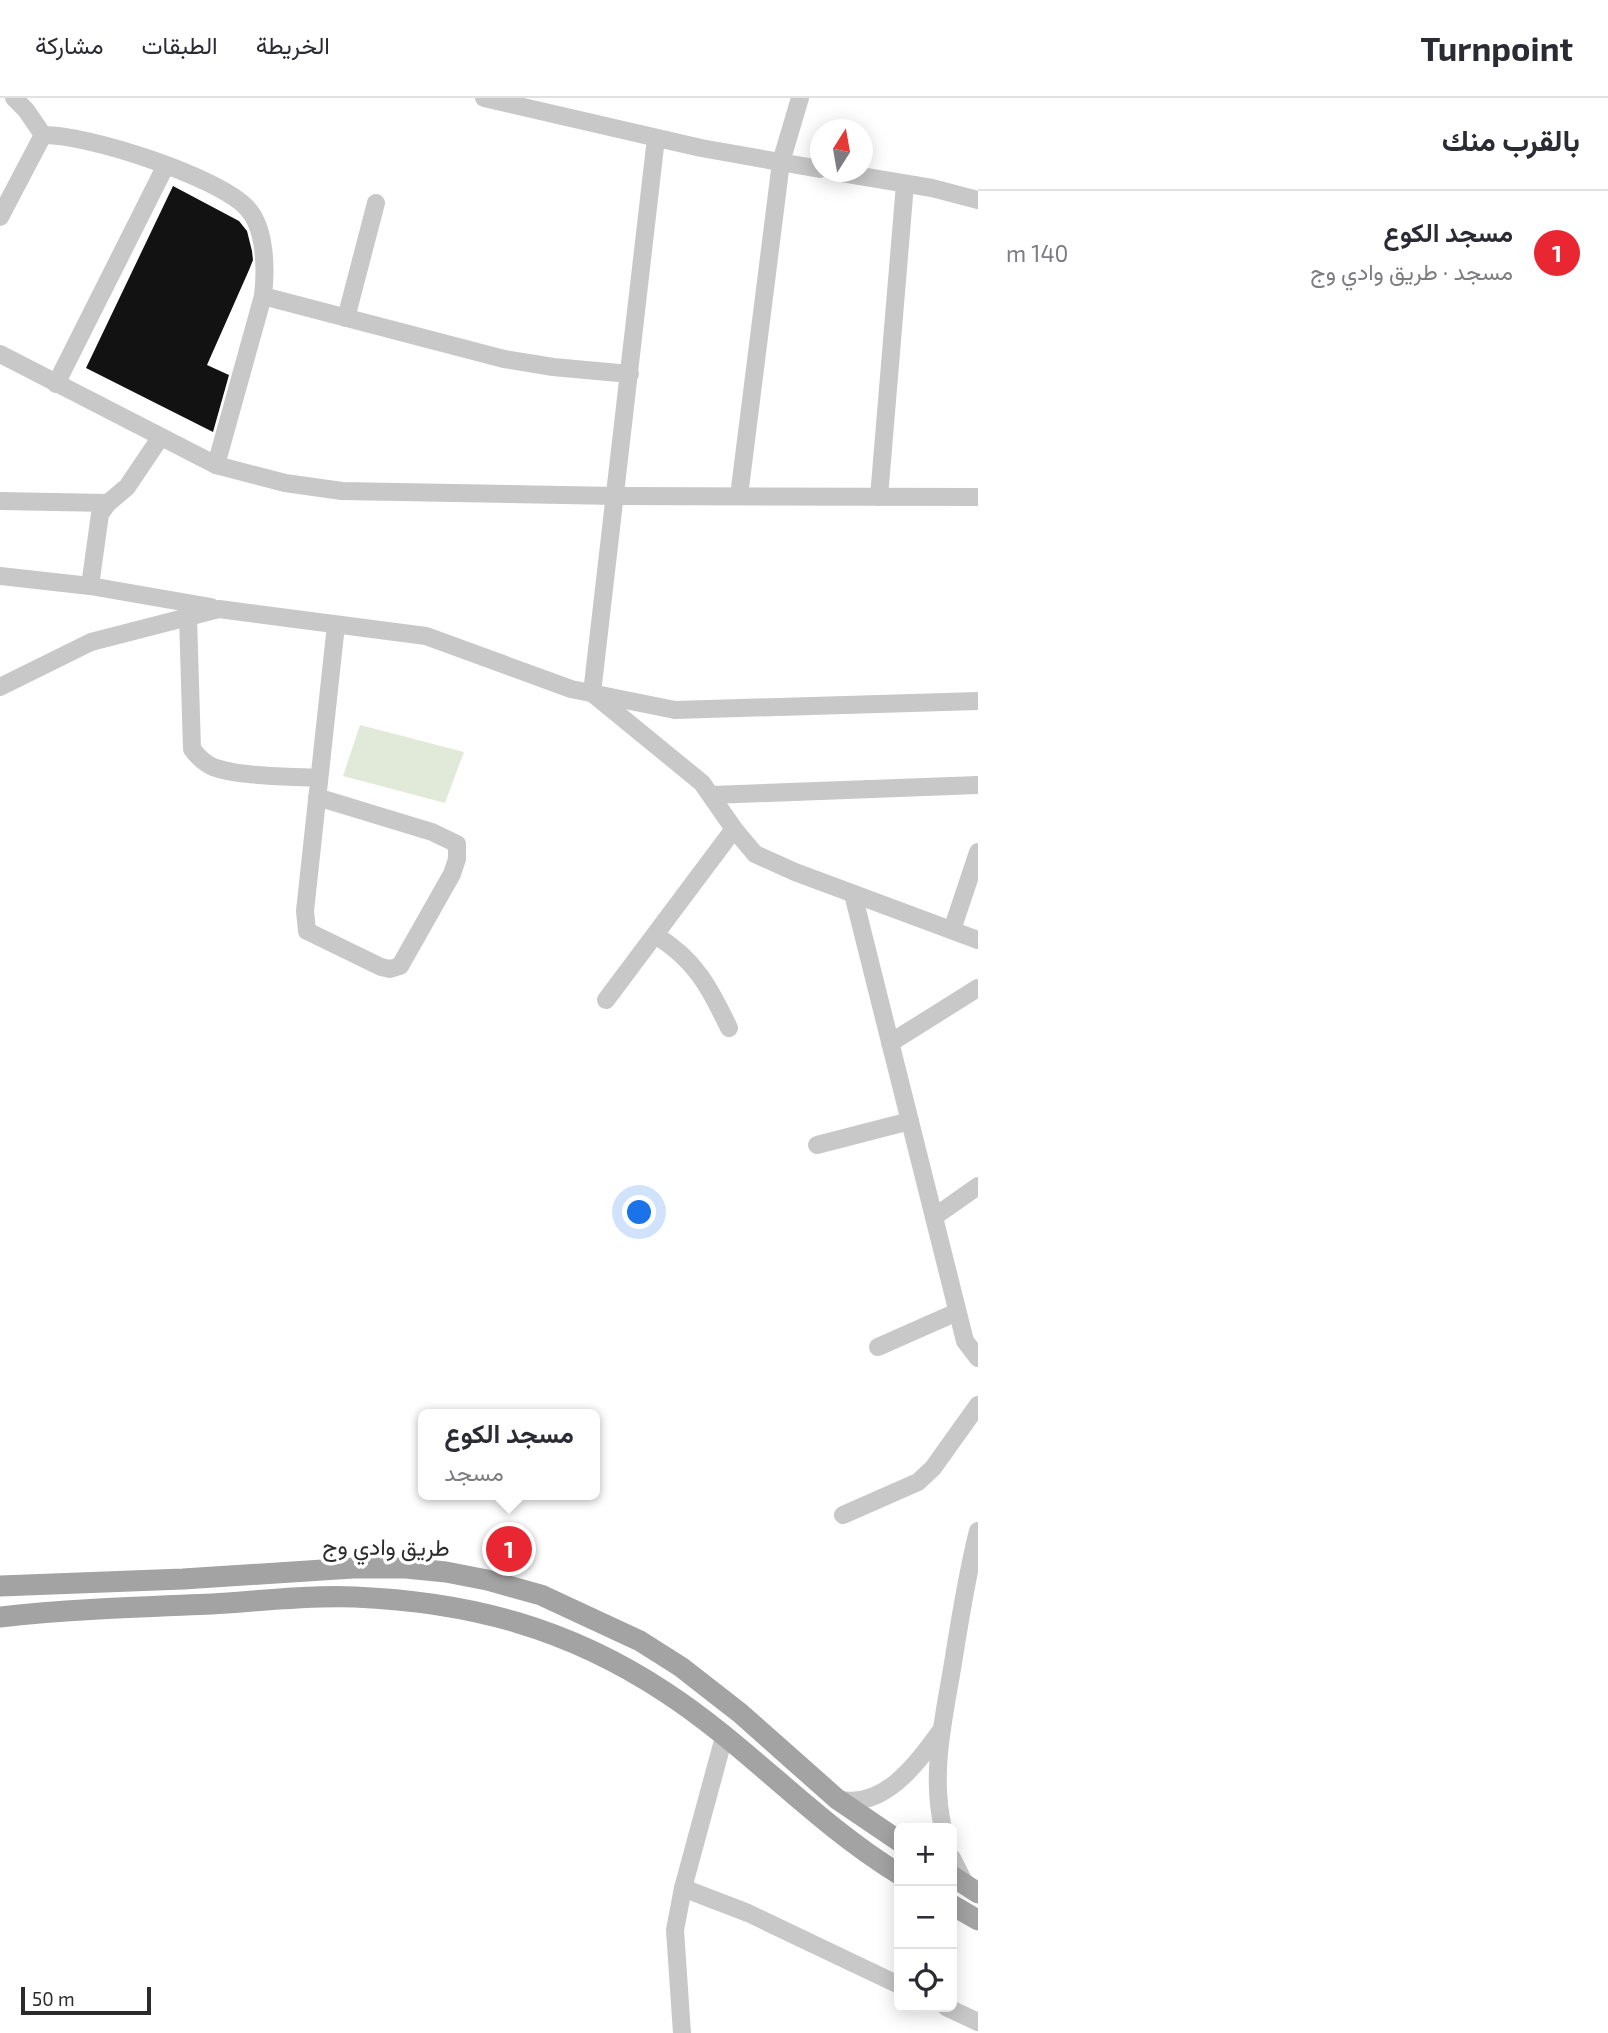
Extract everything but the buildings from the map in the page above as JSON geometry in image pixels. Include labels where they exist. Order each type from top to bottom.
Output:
[{"type":"main road","name":"طريق وادي وج","points":[[0,1586],[183,1579],[353,1568],[406,1568],[487,1580],[554,1600],[640,1641],[681,1667],[740,1713],[836,1799],[894,1838]]},
{"type":"main road","points":[[0,1617],[352,1597],[439,1604],[496,1616],[580,1645],[639,1675],[724,1737],[821,1818],[894,1870]]},
{"type":"main road","points":[[957,1909],[978,1920]]},
{"type":"street","points":[[14,98],[43,135]]},
{"type":"street","points":[[484,98],[656,138],[810,167]]},
{"type":"street","points":[[738,496],[781,162],[800,98]]},
{"type":"street","points":[[43,135],[60,135],[97,144],[165,167],[226,192],[249,209],[262,238],[266,270],[263,296],[216,465]]},
{"type":"street","points":[[0,217],[43,135]]},
{"type":"street","points":[[592,693],[656,138]]},
{"type":"street","points":[[56,384],[165,167]]},
{"type":"street","points":[[873,178],[978,200]]},
{"type":"street","points":[[879,497],[905,184]]},
{"type":"street","points":[[346,318],[376,203]]},
{"type":"street","points":[[263,296],[504,359],[553,368],[630,374]]},
{"type":"street","points":[[0,354],[216,465],[285,483],[342,491],[616,496],[978,497]]},
{"type":"street","points":[[90,586],[100,514],[108,503],[127,487],[160,438]]},
{"type":"street","points":[[0,501],[108,503]]},
{"type":"street","points":[[0,576],[90,586],[219,609],[426,636],[570,689],[675,710],[978,701]]},
{"type":"street","points":[[0,687],[91,642],[219,609]]},
{"type":"street","points":[[188,617],[192,749],[198,758],[213,766],[239,772],[319,779]]},
{"type":"street","points":[[317,797],[432,832],[457,844],[457,859],[452,874],[400,966],[390,969],[381,967],[307,931],[305,911],[317,797],[336,625]]},
{"type":"street","points":[[592,693],[702,783],[755,854],[795,872],[978,940]]},
{"type":"street","points":[[712,795],[978,785]]},
{"type":"street","points":[[606,1000],[734,829]]},
{"type":"street","points":[[952,930],[978,852]]},
{"type":"street","points":[[853,894],[957,1312],[965,1341],[978,1358]]},
{"type":"street","points":[[655,935],[674,946],[702,977],[729,1028]]},
{"type":"street","points":[[890,1043],[978,988]]},
{"type":"street","points":[[817,1144],[910,1121]]},
{"type":"street","points":[[934,1217],[978,1186]]},
{"type":"street","points":[[878,1347],[957,1312]]},
{"type":"street","points":[[843,1516],[918,1482],[933,1468],[978,1405]]},
{"type":"street","points":[[942,1823],[936,1784],[942,1729],[978,1531]]},
{"type":"street","points":[[836,1799],[848,1802],[867,1799],[888,1789],[914,1767],[942,1729]]},
{"type":"street","points":[[682,2033],[675,1930],[683,1888],[724,1737]]},
{"type":"street","points":[[957,1868],[965,1885]]},
{"type":"street","points":[[683,1888],[748,1913],[894,1982]]},
{"type":"street","points":[[957,2012],[978,2022]]},
{"type":"green space","points":[[360,725],[464,752],[445,803],[343,776]]},
{"type":"place","name":"مسجد الكوع","points":[[509,1549]]}]
